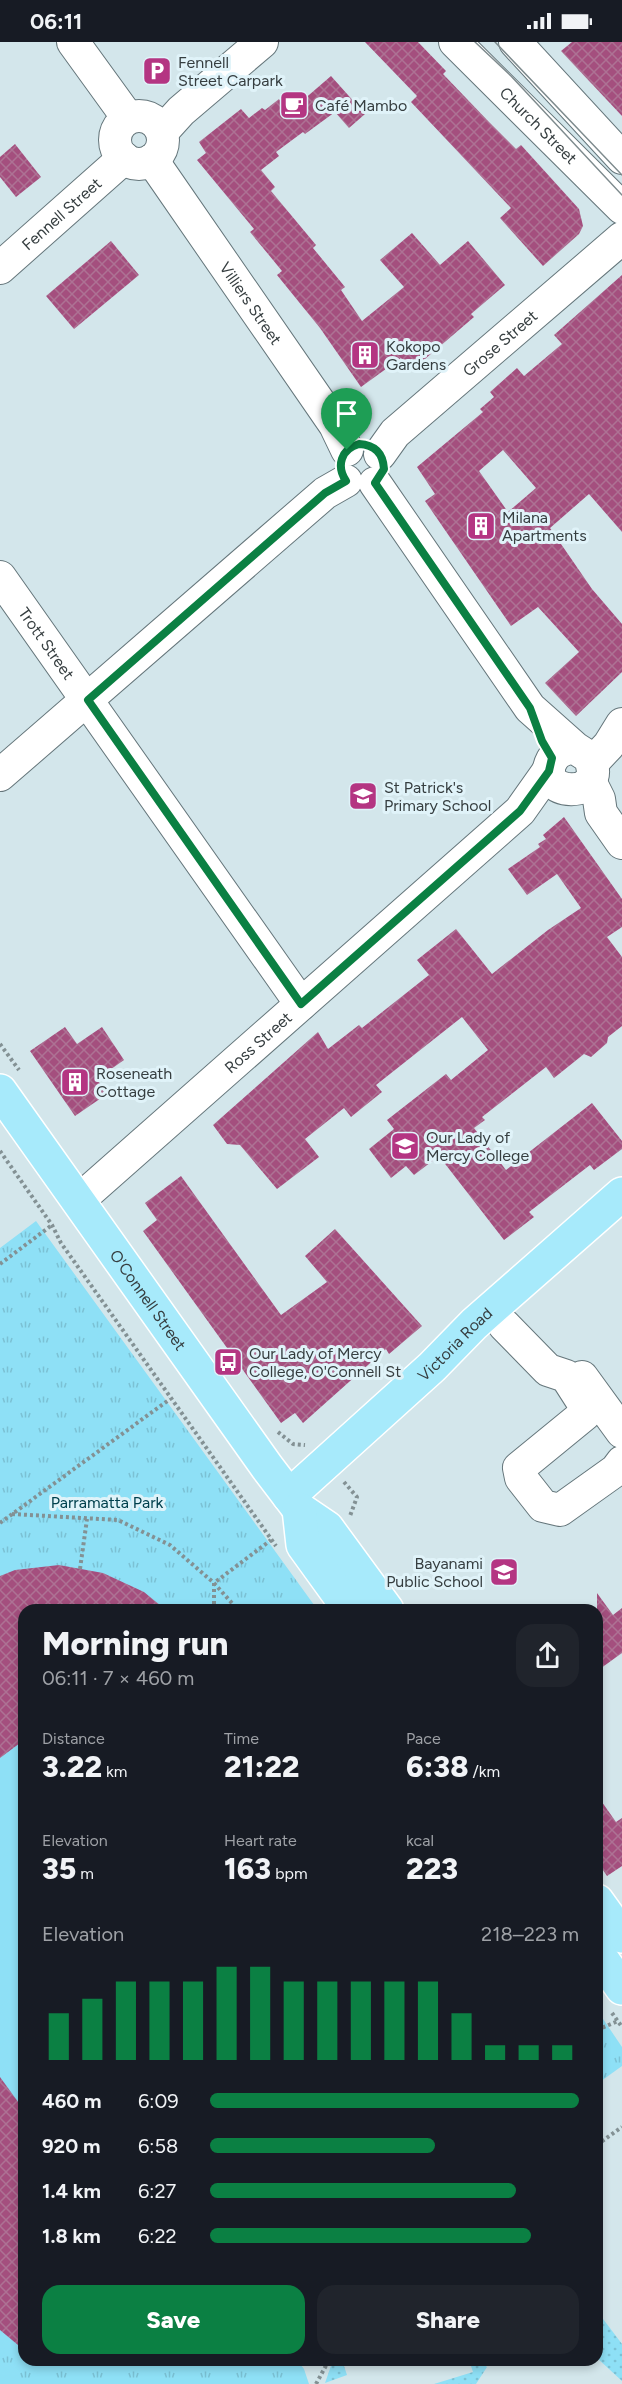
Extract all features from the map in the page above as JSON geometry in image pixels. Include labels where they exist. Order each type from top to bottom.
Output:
[{"type":"main road","name":"O'Connell Street","points":[[10,1082],[78,1201],[294,1502],[327,1528],[383,1604]]},
{"type":"main road","name":"Victoria Road","points":[[294,1502],[474,1324],[622,1194]]},
{"type":"main road","name":"Victoria Road","points":[[294,1502],[448,1379],[509,1320],[622,1223]]},
{"type":"main road","name":"O'Connell Street","points":[[294,1502],[303,1545],[346,1604]]},
{"type":"main road","points":[[603,1909],[622,1936]]},
{"type":"main road","points":[[603,1961],[622,1988]]},
{"type":"street","points":[[74,42],[128,118],[118,129],[115,137],[118,152],[146,150]]},
{"type":"street","name":"Fennell Street","points":[[0,268],[146,150],[181,111],[262,42]]},
{"type":"street","name":"Church Street","points":[[455,42],[622,208]]},
{"type":"street","points":[[515,42],[622,158]]},
{"type":"street","name":"Villiers Street","points":[[146,150],[335,425],[347,450],[359,444],[374,447],[367,472]]},
{"type":"street","name":"Grose Street","points":[[0,775],[325,493],[367,472],[394,433],[622,238]]},
{"type":"street","points":[[367,472],[530,708],[542,741],[572,769],[592,809],[602,813],[622,843]]},
{"type":"street","name":"Trott Street","points":[[0,577],[301,1004]]},
{"type":"street","name":"Ross Street","points":[[78,1201],[520,811],[572,769],[598,733],[621,725]]},
{"type":"street","points":[[509,1320],[557,1360],[577,1369],[604,1419],[519,1468],[521,1478],[543,1506],[560,1510],[616,1470],[622,1462]]},
{"type":"path","points":[[0,1044],[10,1082]]},
{"type":"path","points":[[0,1151],[52,1225],[61,1243],[236,1492]]},
{"type":"path","points":[[0,1263],[52,1225]]},
{"type":"path","points":[[0,1523],[171,1399]]},
{"type":"path","points":[[273,1425],[293,1444],[311,1445]]},
{"type":"path","points":[[353,1493],[357,1497]]},
{"type":"path","points":[[12,1514],[118,1520],[170,1545],[214,1583],[233,1604]]},
{"type":"path","points":[[80,1569],[87,1519]]},
{"type":"path","points":[[214,1583],[272,1540]]},
{"type":"path","points":[[214,1583],[214,1604]]},
{"type":"path","points":[[603,2027],[618,2021]]},
{"type":"path","points":[[603,2141],[622,2127]]},
{"type":"path","points":[[316,2384],[326,2366]]},
{"type":"green space","name":"Parramatta Park","points":[[36,1221],[313,1604],[18,1604],[18,2366],[302,2366],[309,2384],[0,2384],[0,1248]]},
{"type":"green space","points":[[59,1565],[116,1579],[159,1604],[18,1604],[18,2343],[0,2330],[0,1576]]},
{"type":"green space","points":[[603,2019],[622,2047],[622,2066],[603,2080]]},
{"type":"green space","points":[[603,2319],[622,2344],[622,2381],[603,2364]]},
{"type":"green space","points":[[331,2366],[344,2366],[347,2375],[325,2383]]},
{"type":"green space","points":[[471,2366],[487,2367],[476,2384],[434,2384],[473,2372]]},
{"type":"building","points":[[365,42],[418,42],[446,71],[443,74],[489,122],[516,149],[521,145],[579,209],[583,226],[579,234],[543,266],[500,218],[511,208],[411,102],[417,96]]},
{"type":"building","points":[[572,42],[622,42],[622,116],[561,51]]},
{"type":"building","points":[[331,76],[365,114],[349,128],[335,112],[276,152],[279,156],[261,170],[275,187],[271,191],[316,245],[313,248],[345,287],[341,290],[362,321],[404,287],[380,260],[412,233],[440,265],[468,241],[505,285],[471,314],[474,317],[411,371],[401,358],[361,387],[320,328],[277,275],[282,271],[250,232],[254,229],[197,160],[206,153],[199,142],[241,109],[249,118],[262,108],[265,110],[279,99],[281,102],[295,91],[302,101]]},
{"type":"building","points":[[15,144],[41,177],[16,197],[0,177],[0,157]]},
{"type":"building","points":[[111,241],[139,275],[74,329],[46,296]]},
{"type":"building","points":[[622,275],[622,532],[589,494],[550,528],[592,589],[622,624],[622,672],[576,716],[545,683],[579,652],[538,607],[511,626],[425,501],[435,494],[417,467],[483,412],[480,409],[494,397],[490,392],[517,368],[524,376],[562,344],[554,335]],"holes":[[[503,450],[536,488],[508,512],[479,471]]]},
{"type":"building","points":[[564,817],[622,899],[622,927],[607,937],[622,957],[622,1026],[608,1037],[607,1043],[591,1057],[584,1054],[554,1078],[546,1067],[482,1117],[485,1120],[474,1128],[506,1170],[592,1103],[622,1141],[622,1149],[594,1170],[590,1165],[529,1212],[534,1217],[504,1240],[439,1156],[414,1175],[406,1166],[391,1178],[369,1149],[394,1129],[387,1120],[446,1074],[451,1080],[488,1050],[462,1017],[376,1085],[382,1092],[351,1117],[344,1108],[305,1139],[319,1157],[277,1189],[240,1145],[227,1144],[213,1125],[318,1032],[328,1049],[359,1025],[362,1028],[429,975],[417,960],[456,929],[492,974],[548,930],[581,908],[557,874],[527,895],[508,869],[540,847],[538,844],[546,839],[543,835]]},
{"type":"building","name":"Roseneath Cottage","points":[[65,1027],[77,1044],[102,1027],[124,1060],[97,1079],[107,1094],[75,1116],[30,1051]]},
{"type":"building","points":[[181,1176],[281,1315],[327,1282],[305,1256],[335,1229],[422,1326],[389,1354],[386,1349],[303,1423],[295,1413],[281,1423],[143,1231],[157,1220],[145,1203]]},
{"type":"building","points":[[59,1565],[103,1573],[144,1592],[159,1604],[18,1604],[18,1744],[0,1758],[0,1576],[15,1570]]},
{"type":"building","points":[[597,1593],[613,1615],[622,1608],[622,1653],[603,1667],[603,1604],[597,1604]]},
{"type":"building","points":[[603,1804],[616,1822],[622,1818],[622,1866],[607,1876],[603,1870]]},
{"type":"building","points":[[0,2077],[18,2102],[18,2345],[0,2330]]},
{"type":"tram line","points":[[475,42],[511,76],[622,195]]},
{"type":"tram line","points":[[495,42],[622,175]]},
{"type":"place","name":"Fennell Street Carpark","points":[[157,71]]},
{"type":"place","name":"Café Mambo","points":[[294,105]]},
{"type":"place","name":"Kokopo Gardens","points":[[365,355]]},
{"type":"place","name":"Milana Apartments","points":[[481,526]]},
{"type":"place","name":"St Patrick's Primary School","points":[[363,796]]},
{"type":"place","name":"Roseneath Cottage","points":[[75,1082]]},
{"type":"place","name":"Our Lady of Mercy College","points":[[405,1146]]},
{"type":"place","name":"Our Lady of Mercy College, O'Connell St","points":[[228,1362]]},
{"type":"place","name":"Bayanami Public School","points":[[504,1572]]},
{"type":"route","points":[[367,444],[374,447],[380,454],[384,469],[375,483],[530,708],[542,741],[552,758],[549,771],[520,811],[301,1004],[88,700],[325,493],[346,481],[340,466],[341,459],[347,450],[354,445],[367,444]]}]
